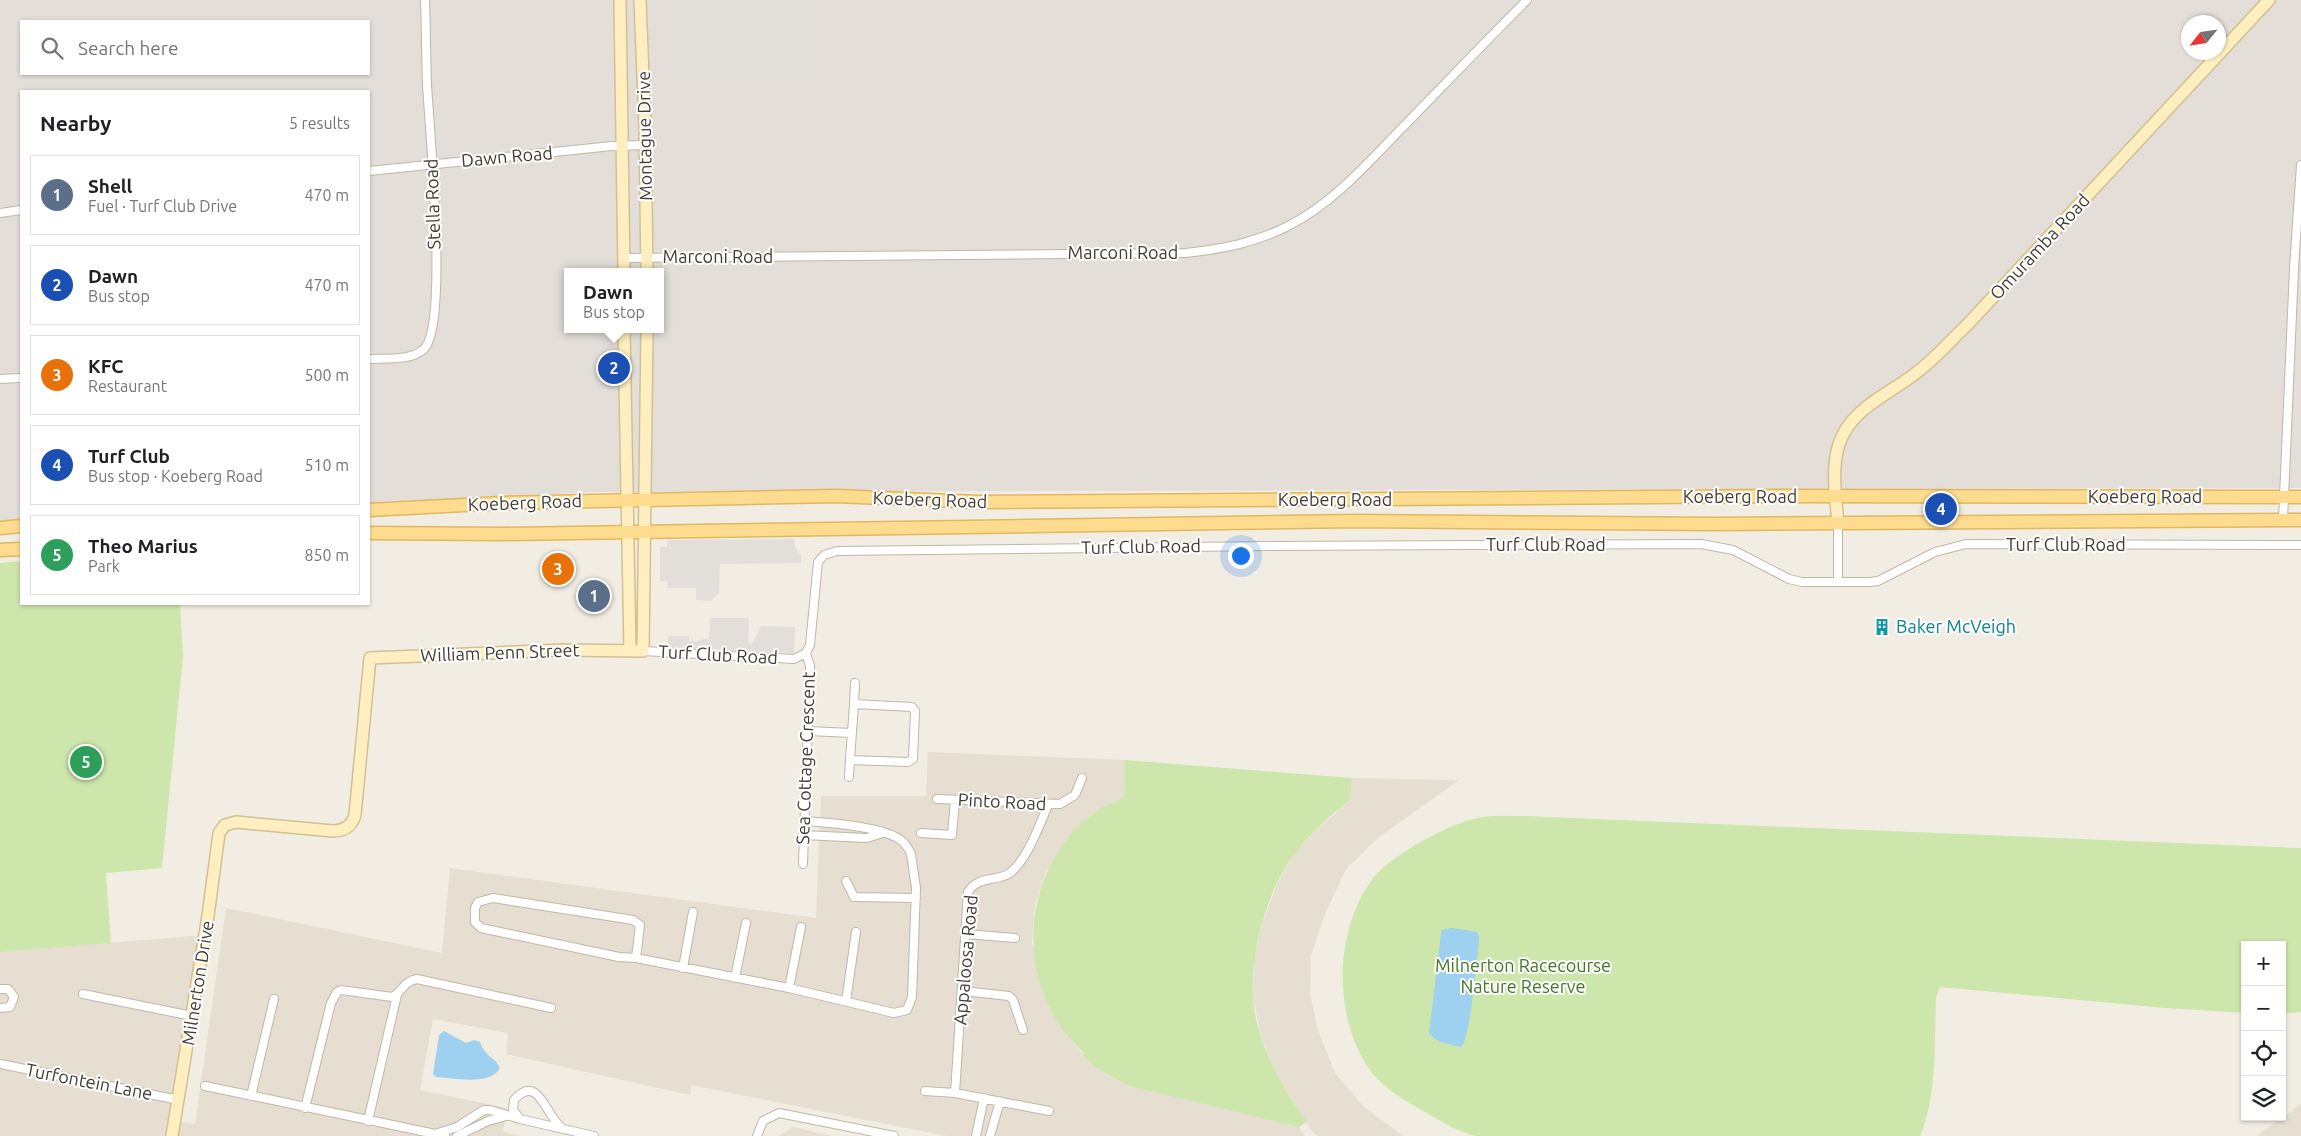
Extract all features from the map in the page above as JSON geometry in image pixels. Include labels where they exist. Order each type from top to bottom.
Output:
[{"type":"main road","name":"Montague Drive","points":[[620,0],[624,268]]},
{"type":"main road","name":"Montague Drive","points":[[640,0],[647,268]]},
{"type":"main road","name":"Omuramba Road","points":[[1838,524],[1836,496],[1838,446],[1844,432],[1856,416],[1917,373],[1974,318],[2269,0]]},
{"type":"main road","points":[[624,333],[626,530],[630,650]]},
{"type":"main road","points":[[644,651],[646,333]]},
{"type":"main road","name":"Koeberg Road","points":[[370,510],[502,502],[836,496],[978,502],[1836,496],[2301,497]]},
{"type":"main road","name":"Koeberg Road","points":[[370,533],[500,534],[626,530],[1356,520],[1838,524],[2301,520]]},
{"type":"main road","points":[[0,528],[20,526]]},
{"type":"main road","points":[[0,550],[20,549]]},
{"type":"main road","name":"William Penn Street","points":[[221,830],[228,824],[236,822],[333,831],[341,830],[350,824],[355,815],[370,658],[564,650],[644,651]]},
{"type":"main road","name":"Milnerton Drive","points":[[172,1136],[208,916],[216,843],[221,830]]},
{"type":"street","name":"Stella Road","points":[[370,359],[406,357],[416,354],[424,349],[433,330],[436,217],[427,85],[425,0]]},
{"type":"street","name":"Marconi Road","points":[[624,258],[1186,254],[1222,249],[1256,240],[1289,226],[1309,214],[1351,181],[1528,0]]},
{"type":"street","name":"Dawn Road","points":[[370,171],[645,145]]},
{"type":"street","points":[[2283,520],[2301,165]]},
{"type":"street","points":[[0,213],[20,210]]},
{"type":"street","points":[[0,379],[20,378]]},
{"type":"street","points":[[1838,524],[1838,582]]},
{"type":"street","name":"Turf Club Road","points":[[644,651],[794,659],[806,653],[810,645],[818,562],[824,556],[838,551],[1269,546],[1701,544],[1733,550],[1789,579],[1802,582],[1838,582],[1878,580],[1935,552],[1966,544],[2301,545]]},
{"type":"street","name":"Sea Cottage Crescent","points":[[803,864],[810,666],[806,653]]},
{"type":"street","points":[[850,777],[855,683]]},
{"type":"street","points":[[850,760],[908,762],[913,759],[915,752],[915,712],[912,707],[854,704]]},
{"type":"street","points":[[808,731],[852,733]]},
{"type":"street","name":"Pinto Road","points":[[937,799],[1048,805],[1067,801],[1075,794],[1082,778]]},
{"type":"street","points":[[921,833],[952,835],[955,800]]},
{"type":"street","name":"Appaloosa Road","points":[[955,1093],[968,892],[974,885],[983,880],[1006,876],[1015,868],[1042,822],[1048,805]]},
{"type":"street","points":[[636,958],[640,925],[633,920],[492,898],[478,902],[475,908],[475,922],[486,930],[789,988],[894,1013],[907,1010],[912,997],[916,898],[911,854],[908,847],[902,841],[865,827],[804,821]]},
{"type":"street","points":[[803,835],[867,838],[883,833]]},
{"type":"street","points":[[846,881],[854,897],[916,898]]},
{"type":"street","points":[[683,968],[693,912]]},
{"type":"street","points":[[735,978],[746,923]]},
{"type":"street","points":[[789,988],[801,927]]},
{"type":"street","points":[[846,1001],[856,932]]},
{"type":"street","points":[[966,934],[1015,938]]},
{"type":"street","points":[[368,1121],[397,995],[404,984],[417,979],[551,1008]]},
{"type":"street","points":[[0,989],[11,991],[14,1001],[7,1008],[0,1008]]},
{"type":"street","points":[[305,1108],[331,1003],[337,992],[347,990],[388,997],[397,995]]},
{"type":"street","points":[[963,991],[1009,996],[1024,1030]]},
{"type":"street","points":[[83,994],[192,1016]]},
{"type":"street","points":[[251,1096],[274,999]]},
{"type":"street","name":"Turfontein Lane","points":[[0,1064],[179,1100]]},
{"type":"street","points":[[205,1086],[442,1135],[484,1110],[490,1110],[594,1136]]},
{"type":"street","points":[[925,1091],[955,1093],[1048,1111]]},
{"type":"street","points":[[520,1119],[513,1110],[514,1100],[521,1094],[533,1092],[540,1096],[552,1119],[563,1128]]},
{"type":"street","points":[[976,1136],[984,1098]]},
{"type":"street","points":[[990,1136],[1000,1101]]},
{"type":"street","points":[[757,1136],[763,1121],[779,1113],[894,1136]]},
{"type":"street","points":[[457,1136],[488,1120],[508,1116]]},
{"type":"street","points":[[849,1136],[850,1127]]},
{"type":"shaded area","points":[[0,0],[2301,0],[2301,488],[592,492],[370,504],[370,90],[20,90],[20,522],[0,523]]},
{"type":"shaded area","points":[[664,0],[816,0],[817,93],[753,90],[753,81],[709,81],[709,89],[665,90]]},
{"type":"shaded area","points":[[794,539],[795,547],[801,555],[801,563],[720,564],[719,593],[711,601],[696,600],[696,588],[668,588],[667,581],[660,581],[660,547],[667,547],[667,540]]},
{"type":"shaded area","points":[[710,618],[749,618],[748,643],[752,644],[761,626],[795,627],[794,653],[668,647],[668,636],[689,636],[689,641],[709,638]]},
{"type":"shaded area","points":[[928,752],[1125,760],[1124,797],[1091,814],[1046,872],[1035,905],[1032,943],[1072,1042],[1098,1069],[1129,1086],[1299,1127],[1305,1136],[947,1136],[691,1085],[690,1095],[506,1054],[508,1033],[433,1019],[420,1090],[507,1108],[503,1132],[522,1136],[0,1136],[0,952],[205,935],[176,1121],[195,1124],[226,908],[442,953],[450,868],[816,918],[821,796],[926,796]]},
{"type":"shaded area","points":[[1352,778],[1459,780],[1379,837],[1346,869],[1325,914],[1311,955],[1310,994],[1318,1030],[1335,1073],[1364,1107],[1403,1136],[1318,1136],[1311,1130],[1274,1070],[1261,1036],[1253,998],[1254,959],[1262,924],[1277,885],[1292,857],[1314,832],[1350,800]]},
{"type":"shaded area","points":[[2301,1103],[2301,1136],[2256,1136],[2278,1121],[2286,1121],[2286,1115]]},
{"type":"shaded area","points":[[793,1127],[832,1136],[779,1136]]},
{"type":"green space","points":[[20,561],[20,605],[180,605],[183,656],[162,868],[106,873],[111,943],[0,952],[0,563]]},
{"type":"green space","points":[[1125,760],[1352,778],[1350,800],[1313,833],[1299,848],[1284,870],[1268,904],[1257,942],[1254,961],[1253,997],[1259,1031],[1271,1063],[1307,1122],[1299,1127],[1129,1086],[1098,1069],[1084,1056],[1084,1053],[1061,1027],[1045,998],[1036,966],[1034,933],[1038,900],[1049,869],[1067,840],[1091,815],[1124,797]]},
{"type":"green space","name":"Milnerton Racecourse Nature Reserve","points":[[1492,816],[2301,848],[2301,1012],[2286,1014],[2286,941],[2241,941],[2241,1013],[2165,1008],[1940,987],[1936,997],[1934,1067],[1930,1103],[1920,1136],[1476,1136],[1456,1129],[1411,1104],[1391,1091],[1373,1074],[1360,1052],[1350,1028],[1344,1002],[1343,976],[1345,949],[1351,923],[1361,899],[1374,877],[1395,858],[1424,840],[1470,820]]},
{"type":"water","points":[[1452,928],[1477,932],[1479,937],[1470,1014],[1461,1047],[1440,1042],[1429,1034],[1441,933],[1442,930]]},
{"type":"water","points":[[444,1031],[466,1043],[474,1040],[480,1042],[485,1051],[500,1068],[495,1074],[480,1079],[436,1077],[433,1074],[439,1035]]},
{"type":"place","name":"Dawn","points":[[614,368]]},
{"type":"place","name":"Turf Club","points":[[1941,509]]},
{"type":"place","name":"KFC","points":[[558,569]]},
{"type":"place","name":"Shell","points":[[594,596]]},
{"type":"place","name":"Baker McVeigh","points":[[1882,627]]},
{"type":"place","name":"Theo Marius","points":[[86,762]]}]
